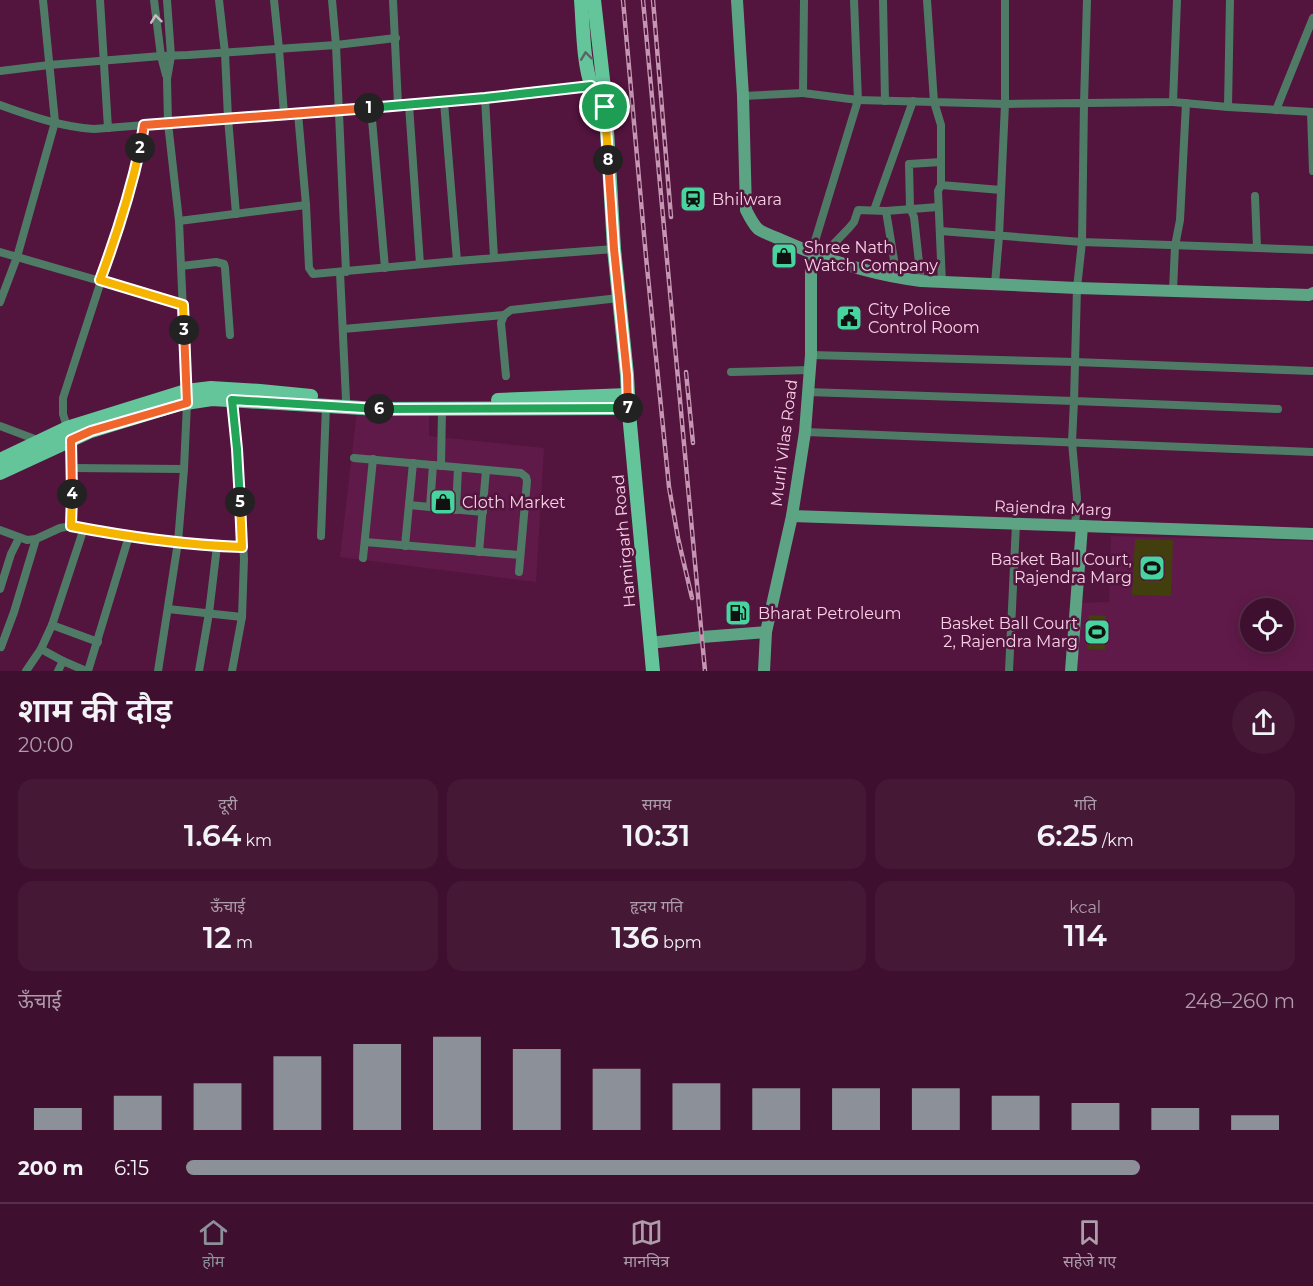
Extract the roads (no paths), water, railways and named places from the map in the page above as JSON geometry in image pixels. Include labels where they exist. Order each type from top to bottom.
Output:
[{"type":"main road","points":[[581,0],[586,61],[597,85]]},
{"type":"main road","points":[[594,0],[597,85]]},
{"type":"main road","name":"Hamirgarh Road","points":[[597,85],[597,97],[605,107],[614,249],[653,671]]},
{"type":"main road","points":[[0,460],[40,441],[91,431],[211,388],[378,404],[628,401]]},
{"type":"main road","points":[[186,397],[378,409],[442,410],[628,401]]},
{"type":"main road","points":[[0,473],[54,448],[69,434]]},
{"type":"street","points":[[0,302],[17,257],[55,122],[43,0]]},
{"type":"street","points":[[100,0],[108,128]]},
{"type":"street","points":[[154,0],[161,56],[167,79]]},
{"type":"street","points":[[158,671],[178,542],[184,469],[186,397],[179,221],[168,123],[167,79],[171,56],[167,0]]},
{"type":"street","points":[[219,0],[225,52],[236,214]]},
{"type":"street","points":[[274,0],[284,114]]},
{"type":"street","points":[[333,0],[339,110],[346,400]]},
{"type":"street","points":[[393,0],[398,105]]},
{"type":"street","points":[[737,0],[746,210],[759,230],[849,267],[921,281],[1173,291],[1308,295],[1313,293]]},
{"type":"street","points":[[803,93],[804,0]]},
{"type":"street","points":[[816,255],[858,100],[854,0]]},
{"type":"street","points":[[883,0],[885,101]]},
{"type":"street","points":[[927,0],[934,102],[941,125],[941,185],[938,191],[938,207],[942,283]]},
{"type":"street","points":[[995,284],[1005,104],[1005,0]]},
{"type":"street","points":[[1071,671],[1079,526],[1072,442],[1077,288],[1082,242],[1087,0]]},
{"type":"street","points":[[1173,102],[1177,0]]},
{"type":"street","points":[[1228,107],[1230,0]]},
{"type":"street","points":[[1276,110],[1313,18]]},
{"type":"street","points":[[0,71],[161,56],[336,45],[396,38]]},
{"type":"street","points":[[0,105],[55,122],[93,129],[444,102],[597,85]]},
{"type":"street","points":[[742,96],[803,93],[858,100],[1005,104],[1173,102],[1312,112],[1313,171]]},
{"type":"street","points":[[485,98],[494,258]]},
{"type":"street","points":[[874,210],[913,101]]},
{"type":"street","points":[[444,102],[458,261]]},
{"type":"street","points":[[1173,291],[1175,246],[1180,220],[1186,103]]},
{"type":"street","points":[[409,105],[420,264]]},
{"type":"street","points":[[371,108],[385,268]]},
{"type":"street","points":[[298,113],[309,268],[313,274],[614,249]]},
{"type":"street","points":[[71,526],[72,468],[69,434],[63,414],[63,398],[100,280],[119,230],[131,188],[144,125]]},
{"type":"street","points":[[921,281],[914,217],[910,208],[909,164],[941,162]]},
{"type":"street","points":[[941,185],[1001,190]]},
{"type":"street","points":[[1255,196],[1257,248]]},
{"type":"street","points":[[179,221],[306,205]]},
{"type":"street","points":[[816,255],[849,228],[858,210],[886,211],[938,207]]},
{"type":"street","points":[[886,211],[897,278]]},
{"type":"street","points":[[940,231],[1082,242],[1313,249]]},
{"type":"street","points":[[0,252],[183,305]]},
{"type":"street","name":"Murli Vilas Road","points":[[764,671],[766,633],[792,516],[805,432],[816,255]]},
{"type":"street","points":[[181,267],[216,262],[224,264],[230,335]]},
{"type":"street","points":[[343,328],[504,315],[511,310],[619,298]]},
{"type":"street","points":[[504,315],[501,323],[506,376]]},
{"type":"street","points":[[811,355],[1313,371]]},
{"type":"street","points":[[731,372],[809,370]]},
{"type":"street","points":[[807,392],[1278,409]]},
{"type":"street","points":[[232,400],[244,559],[242,617],[232,671]]},
{"type":"street","points":[[321,536],[326,406]]},
{"type":"street","points":[[430,507],[442,410]]},
{"type":"street","points":[[0,426],[54,448]]},
{"type":"street","points":[[805,432],[1313,452]]},
{"type":"street","points":[[354,458],[520,473],[526,477],[519,572]]},
{"type":"street","points":[[363,558],[373,459]]},
{"type":"street","points":[[405,546],[413,463]]},
{"type":"street","points":[[72,468],[184,469]]},
{"type":"street","points":[[456,510],[458,468]]},
{"type":"street","points":[[479,552],[486,470]]},
{"type":"street","points":[[410,505],[483,512]]},
{"type":"street","name":"Rajendra Marg","points":[[792,516],[1313,534]]},
{"type":"street","points":[[1009,671],[1016,524]]},
{"type":"street","points":[[0,530],[27,540],[71,526],[129,536],[242,547]]},
{"type":"street","points":[[26,671],[41,649],[52,625],[84,528]]},
{"type":"street","points":[[41,649],[63,662],[87,671],[98,642],[129,536]]},
{"type":"street","points":[[0,589],[11,554],[19,538]]},
{"type":"street","points":[[1,647],[36,539]]},
{"type":"street","points":[[365,542],[520,555]]},
{"type":"street","points":[[199,671],[217,546]]},
{"type":"street","points":[[168,609],[242,617]]},
{"type":"street","points":[[52,625],[98,642]]},
{"type":"street","points":[[650,643],[766,633]]},
{"type":"street","points":[[58,671],[63,662]]},
{"type":"railway","points":[[623,0],[669,487],[692,598]]},
{"type":"railway","points":[[643,0],[705,671]]},
{"type":"railway","points":[[653,0],[671,217]]},
{"type":"railway","points":[[686,372],[693,443]]},
{"type":"place","name":"Bhilwara","points":[[693,199]]},
{"type":"place","name":"Shree Nath Watch Company","points":[[784,256]]},
{"type":"place","name":"City Police Control Room","points":[[849,318]]},
{"type":"place","name":"Cloth Market","points":[[443,502]]},
{"type":"place","name":"Basket Ball Court, Rajendra Marg","points":[[1152,568]]},
{"type":"place","name":"Bharat Petroleum","points":[[738,613]]},
{"type":"place","name":"Basket Ball Court 2, Rajendra Marg","points":[[1097,632]]}]
